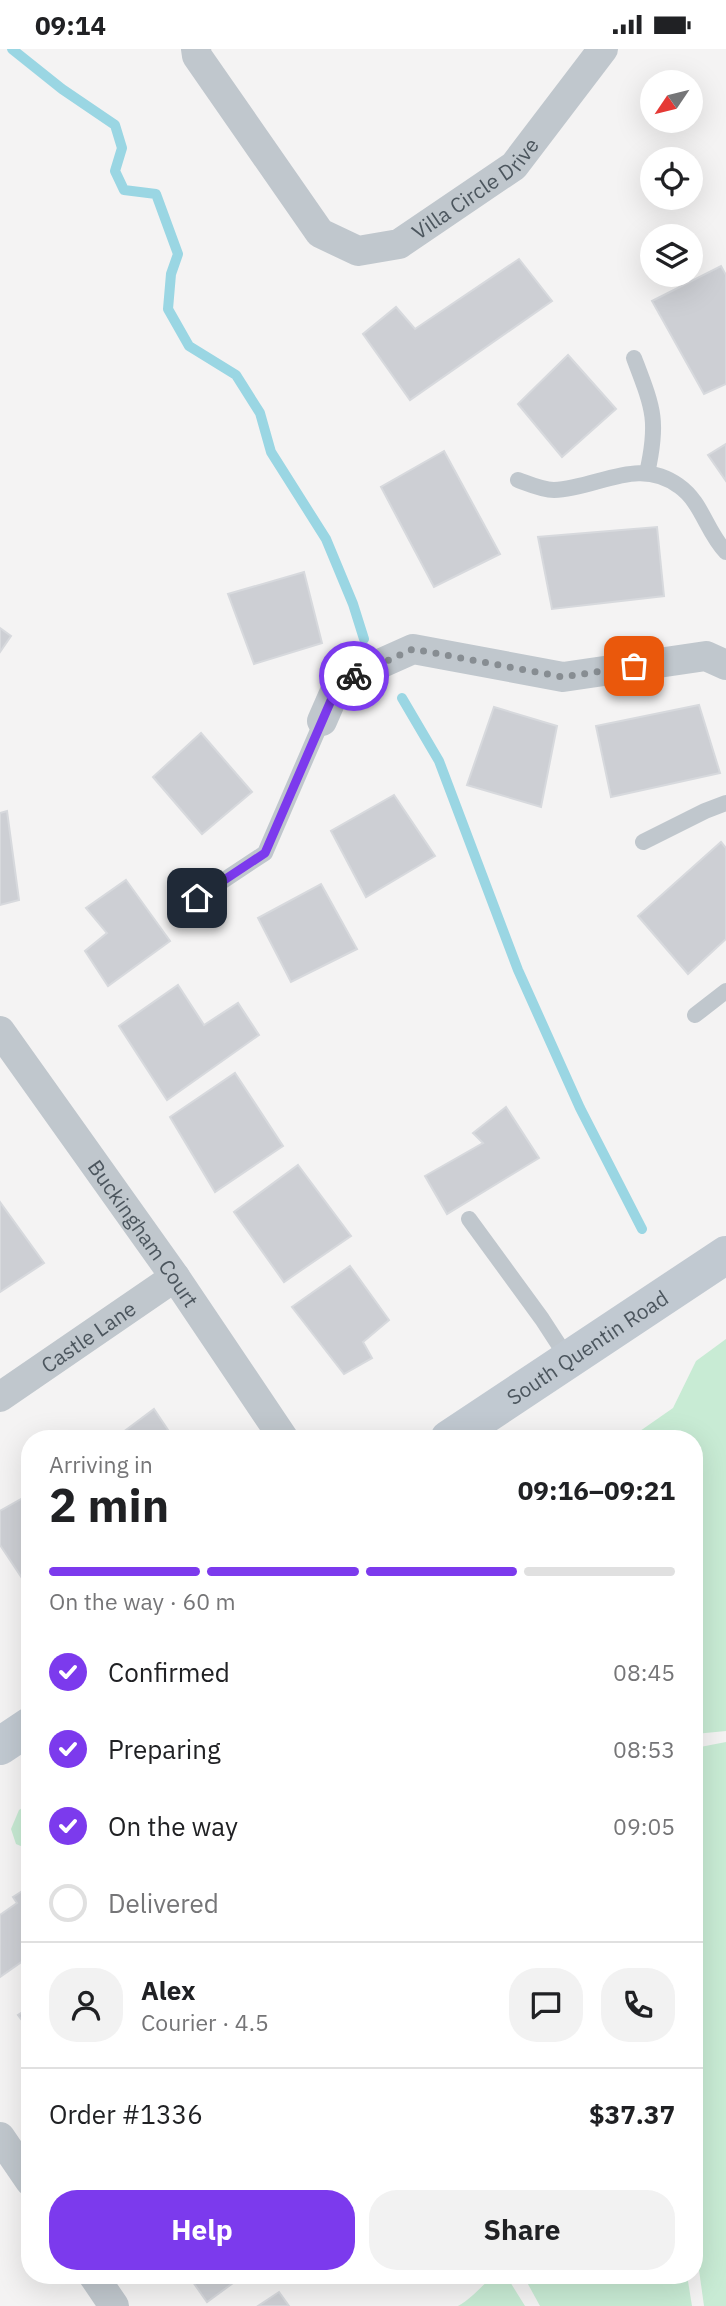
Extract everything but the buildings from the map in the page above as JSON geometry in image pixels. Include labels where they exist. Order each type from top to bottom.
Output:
[{"type":"main road","name":"South Quentin Road","points":[[462,1430],[726,1255]]},
{"type":"main road","points":[[0,1746],[21,1732]]},
{"type":"street","name":"Villa Circle Drive","points":[[196,49],[197,56],[320,233],[358,251],[398,244],[514,166],[603,49]]},
{"type":"street","points":[[322,721],[339,682],[413,649],[563,677],[706,656],[726,665]]},
{"type":"street","name":"Buckingham Court","points":[[0,1031],[175,1277],[278,1430]]},
{"type":"street","name":"Castle Lane","points":[[0,1397],[175,1277]]},
{"type":"street","points":[[0,2137],[21,2168]]},
{"type":"street","points":[[99,2284],[114,2306]]},
{"type":"lane","points":[[634,358],[651,403],[655,424],[647,473]]},
{"type":"lane","points":[[518,480],[550,490],[585,485],[640,471],[660,475],[681,487],[699,508],[726,552]]},
{"type":"lane","points":[[197,898],[265,853],[322,721]]},
{"type":"lane","points":[[643,842],[726,803]]},
{"type":"lane","points":[[695,1015],[726,992]]},
{"type":"lane","points":[[469,1219],[568,1359]]},
{"type":"green space","points":[[726,1339],[726,1731],[703,1733],[703,1430],[641,1430],[673,1408],[696,1361]]},
{"type":"green space","points":[[726,1742],[726,2306],[704,2306],[701,2284],[703,1746]]},
{"type":"green space","points":[[21,1809],[21,1846],[16,1844],[11,1829]]},
{"type":"green space","points":[[485,2284],[511,2284],[525,2306],[458,2306]]},
{"type":"green space","points":[[528,2284],[688,2284],[692,2306],[540,2306]]},
{"type":"waterway","points":[[12,49],[62,89],[115,125],[122,148],[115,171],[124,190],[156,194],[178,254],[171,274],[168,309],[189,346],[236,375],[260,413],[271,452],[326,539],[353,604],[364,639]]},
{"type":"waterway","points":[[402,698],[439,761],[518,970],[580,1108],[642,1229]]},
{"type":"way so far","points":[[354,676],[413,649],[563,677],[634,666]]},
{"type":"route","points":[[197,898],[265,853],[339,682],[354,676]]}]
